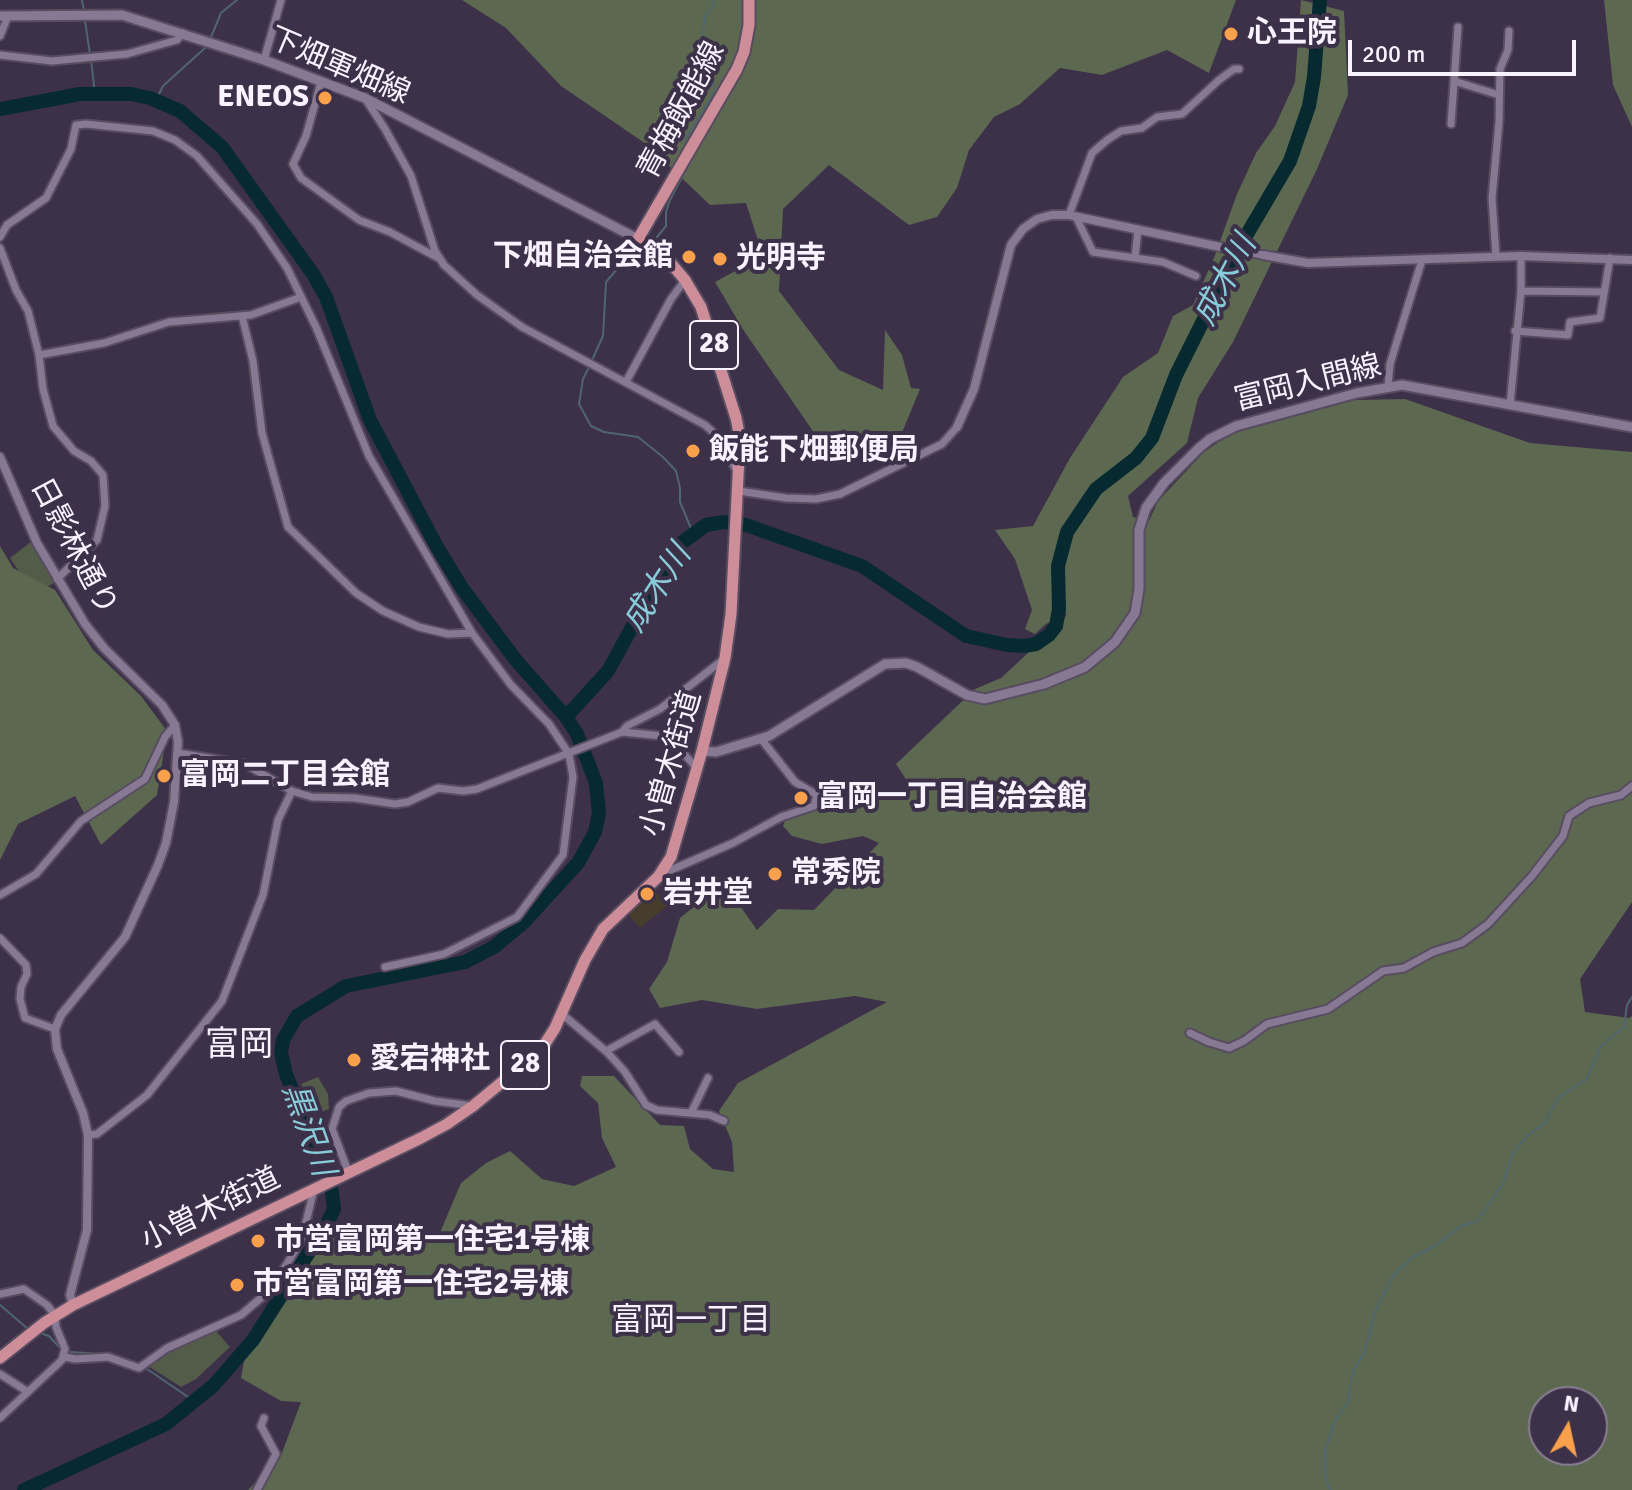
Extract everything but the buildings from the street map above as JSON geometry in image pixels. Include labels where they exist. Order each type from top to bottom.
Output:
[{"type":"main road","name":"青梅飯能線","points":[[638,239],[737,69],[749,25],[749,0]]},
{"type":"main road","name":"下畑軍畑線","points":[[4,16],[122,15],[264,60],[365,98],[638,239]]},
{"type":"main road","name":"小曽木街道","points":[[0,1358],[55,1315],[73,1305],[447,1124],[473,1106],[541,1050],[603,929],[664,869],[676,843],[725,658],[731,614],[740,438],[701,307],[669,261],[638,239]]},
{"type":"main road","name":"富岡入間線","points":[[702,751],[716,752],[762,740],[885,664],[906,663],[967,695],[985,699],[1044,684],[1085,667],[1115,642],[1135,613],[1142,517],[1164,483],[1199,448],[1222,432],[1251,421],[1388,386],[1415,386],[1632,427]]},
{"type":"street","points":[[264,60],[281,0]]},
{"type":"street","points":[[0,36],[4,16]]},
{"type":"street","points":[[1451,124],[1458,27]]},
{"type":"street","points":[[1496,257],[1492,198],[1500,69],[1508,50],[1509,31]]},
{"type":"street","points":[[0,55],[52,61],[127,54],[177,40],[183,33]]},
{"type":"street","points":[[1196,276],[1163,262],[1093,252],[1073,216],[1081,178],[1092,153],[1121,131],[1142,128],[1157,117],[1182,114],[1219,80],[1234,69],[1239,69]]},
{"type":"street","points":[[1454,81],[1499,95]]},
{"type":"street","points":[[321,82],[306,136],[293,164],[301,178],[359,220],[390,232],[441,259]]},
{"type":"street","points":[[365,98],[411,176],[435,251],[441,259],[477,295],[522,327],[711,429],[740,476]]},
{"type":"street","points":[[0,237],[7,225],[46,198],[71,149],[76,125],[153,131],[175,140],[197,156],[262,231],[301,297],[369,456],[472,633],[511,685],[549,724],[569,754],[573,777],[563,855],[517,917],[444,954],[385,967]]},
{"type":"street","points":[[738,494],[816,499],[840,494],[942,444],[957,427],[974,389],[1011,245],[1023,229],[1037,219],[1052,215],[1073,216],[1308,263],[1521,256],[1632,260]]},
{"type":"street","points":[[1135,257],[1138,230]]},
{"type":"street","points":[[0,248],[16,290],[28,311],[53,426],[74,451],[91,461],[103,475],[105,506],[97,540],[57,579]]},
{"type":"street","points":[[1510,405],[1521,291],[1521,256]]},
{"type":"street","points":[[1515,331],[1568,335],[1570,322],[1600,318],[1610,258]]},
{"type":"street","points":[[1388,386],[1390,364],[1422,260]]},
{"type":"street","points":[[626,382],[671,299],[685,280]]},
{"type":"street","points":[[1521,291],[1604,292]]},
{"type":"street","points":[[39,355],[104,343],[169,322],[242,316],[301,297]]},
{"type":"street","points":[[242,316],[253,361],[262,433],[288,527],[356,593],[383,611],[419,627],[448,634],[472,633]]},
{"type":"street","name":"日影林通り","points":[[0,457],[37,543],[94,637],[149,690],[175,725]]},
{"type":"street","points":[[622,732],[627,726],[660,709],[725,658]]},
{"type":"street","points":[[73,1305],[70,1295],[87,1230],[88,1135],[83,1113],[57,1049],[55,1029],[61,1015],[125,937],[166,843],[174,802],[178,753],[175,725]]},
{"type":"street","points":[[0,895],[36,874],[81,821],[145,779],[165,737],[175,725]]},
{"type":"street","points":[[178,753],[245,764],[292,791],[312,797],[402,803],[433,789],[477,789],[622,732],[663,736],[698,766]]},
{"type":"street","points":[[664,869],[671,870],[733,843],[781,817],[814,806],[817,795],[795,782],[762,740]]},
{"type":"street","points":[[1190,1033],[1229,1048],[1267,1024],[1328,1009],[1383,971],[1404,968],[1433,952],[1462,943],[1488,924],[1532,876],[1563,836],[1569,816],[1589,803],[1621,795],[1632,786]]},
{"type":"street","points":[[88,1135],[97,1134],[147,1095],[222,1001],[263,895],[278,820],[292,791]]},
{"type":"street","points":[[0,938],[26,965],[27,974],[20,999],[25,1018],[55,1029]]},
{"type":"street","points":[[562,1014],[606,1051],[625,1072],[646,1105],[724,1121]]},
{"type":"street","points":[[606,1051],[655,1024],[679,1052]]},
{"type":"street","points":[[691,1113],[708,1078]]},
{"type":"street","points":[[344,1173],[332,1129],[336,1115],[346,1101],[369,1093],[396,1091],[473,1106]]},
{"type":"street","points":[[0,1418],[65,1357],[108,1357],[139,1368],[167,1348],[241,1315],[262,1297],[302,1239],[316,1187]]},
{"type":"street","points":[[0,1294],[24,1289],[47,1305],[55,1315],[65,1357]]},
{"type":"street","points":[[0,1374],[28,1392]]},
{"type":"street","points":[[257,1490],[276,1454],[261,1426],[264,1418]]},
{"type":"shaded area","points":[[654,890],[668,905],[640,928],[627,913]]},
{"type":"green space","points":[[462,0],[1236,0],[1209,73],[1167,50],[1102,75],[1060,68],[1020,104],[994,117],[969,150],[957,188],[937,217],[909,225],[829,165],[783,209],[779,291],[839,370],[883,390],[885,330],[902,355],[911,388],[920,389],[901,435],[844,459],[834,436],[819,440],[744,331],[715,282],[763,256],[746,203],[710,205],[646,144],[561,86],[506,28]]},
{"type":"green space","points":[[1301,0],[1344,11],[1348,95],[1317,169],[1233,342],[1198,398],[1187,443],[1128,496],[1133,517],[1149,521],[1158,501],[1204,452],[1230,434],[1354,400],[1405,399],[1530,443],[1632,452],[1632,902],[1580,979],[1585,1012],[1632,1016],[1632,1490],[248,1490],[280,1458],[301,1402],[281,1401],[241,1378],[246,1351],[314,1254],[338,1227],[349,1224],[353,1235],[369,1236],[390,1244],[421,1242],[439,1235],[461,1183],[486,1163],[510,1151],[542,1179],[574,1186],[616,1167],[602,1138],[598,1103],[580,1086],[582,1076],[614,1076],[660,1125],[684,1126],[690,1149],[713,1169],[734,1172],[732,1142],[719,1111],[738,1083],[887,1002],[855,996],[757,1009],[702,1000],[660,1008],[649,989],[667,962],[680,918],[711,893],[733,896],[757,930],[778,909],[814,910],[879,843],[863,836],[822,844],[792,836],[783,826],[788,813],[830,797],[864,803],[913,790],[896,764],[975,689],[1001,678],[1029,652],[1056,635],[1067,613],[1035,634],[1025,629],[1032,610],[1015,559],[995,530],[1033,526],[1070,458],[1123,377],[1158,353],[1173,316],[1193,305],[1237,194],[1256,153],[1275,126],[1295,82]]},
{"type":"green space","points":[[1604,0],[1632,0],[1632,127],[1613,85]]},
{"type":"green space","points":[[32,541],[54,583],[34,594],[10,558]]},
{"type":"green space","points":[[0,546],[13,568],[55,590],[93,650],[141,696],[167,731],[157,795],[101,845],[75,796],[18,824],[0,860]]},
{"type":"green space","points":[[318,1077],[328,1094],[329,1109],[316,1114],[301,1084]]},
{"type":"green space","points":[[216,1331],[230,1347],[196,1379],[181,1387],[148,1366],[163,1354]]},
{"type":"waterway","points":[[82,0],[84,11]]},
{"type":"waterway","points":[[211,37],[221,13],[237,0]]},
{"type":"waterway","points":[[685,140],[715,91],[703,32],[705,17],[714,0]]},
{"type":"waterway","name":"成木川","points":[[566,717],[608,671],[676,547],[706,525],[723,522],[746,525],[862,566],[966,636],[1024,646],[1036,644],[1049,635],[1056,626],[1059,609],[1058,566],[1067,532],[1096,489],[1136,458],[1152,438],[1176,375],[1243,241],[1290,161],[1309,106],[1320,0]]},
{"type":"waterway","points":[[85,21],[90,54]]},
{"type":"waterway","points":[[156,100],[163,86],[206,47]]},
{"type":"waterway","points":[[91,60],[95,94]]},
{"type":"waterway","name":"黒沢川","points":[[0,109],[80,94],[131,94],[150,98],[180,111],[222,147],[313,274],[326,297],[370,420],[437,547],[462,588],[515,659],[577,734],[596,783],[599,813],[595,832],[578,863],[524,922],[494,947],[465,962],[346,986],[297,1016],[283,1040],[281,1053],[286,1074],[332,1192],[334,1209],[327,1224],[253,1340],[214,1385],[166,1424],[24,1490]]},
{"type":"waterway","points":[[657,237],[666,226],[670,200],[698,147]]},
{"type":"waterway","points":[[593,358],[603,336],[606,282],[630,254],[646,254]]},
{"type":"waterway","points":[[588,369],[579,404],[591,426],[604,432],[638,437],[663,457],[676,471],[680,502],[693,533]]},
{"type":"waterway","points":[[1330,1490],[1325,1475],[1325,1451],[1335,1421],[1348,1403],[1353,1371],[1364,1354],[1375,1312],[1393,1276],[1413,1257],[1435,1246],[1461,1226],[1477,1221],[1503,1184],[1512,1155],[1527,1136],[1545,1123],[1558,1098],[1587,1079],[1601,1046],[1624,1027],[1627,1005],[1632,997]]},
{"type":"waterway","points":[[0,1305],[28,1329]]},
{"type":"waterway","points":[[43,1334],[61,1349]]},
{"type":"waterway","points":[[70,1352],[101,1354]]},
{"type":"waterway","points":[[115,1356],[139,1364]]},
{"type":"waterway","points":[[147,1369],[194,1401]]},
{"type":"place","name":"心王院","points":[[1231,34]]},
{"type":"place","name":"ENEOS","points":[[325,98]]},
{"type":"place","name":"下畑自治会館","points":[[689,257]]},
{"type":"place","name":"光明寺","points":[[720,259]]},
{"type":"place","name":"飯能下畑郵便局","points":[[693,451]]},
{"type":"place","name":"富岡二丁目会館","points":[[164,776]]},
{"type":"place","name":"富岡一丁目自治会館","points":[[801,798]]},
{"type":"place","name":"常秀院","points":[[775,874]]},
{"type":"place","name":"岩井堂","points":[[647,894]]},
{"type":"place","name":"愛宕神社","points":[[354,1060]]},
{"type":"place","name":"市営富岡第一住宅1号棟","points":[[258,1241]]},
{"type":"place","name":"市営富岡第一住宅2号棟","points":[[237,1285]]},
{"type":"district","name":"富岡","points":[[239,1046]]},
{"type":"district","name":"富岡一丁目","points":[[691,1322]]}]
